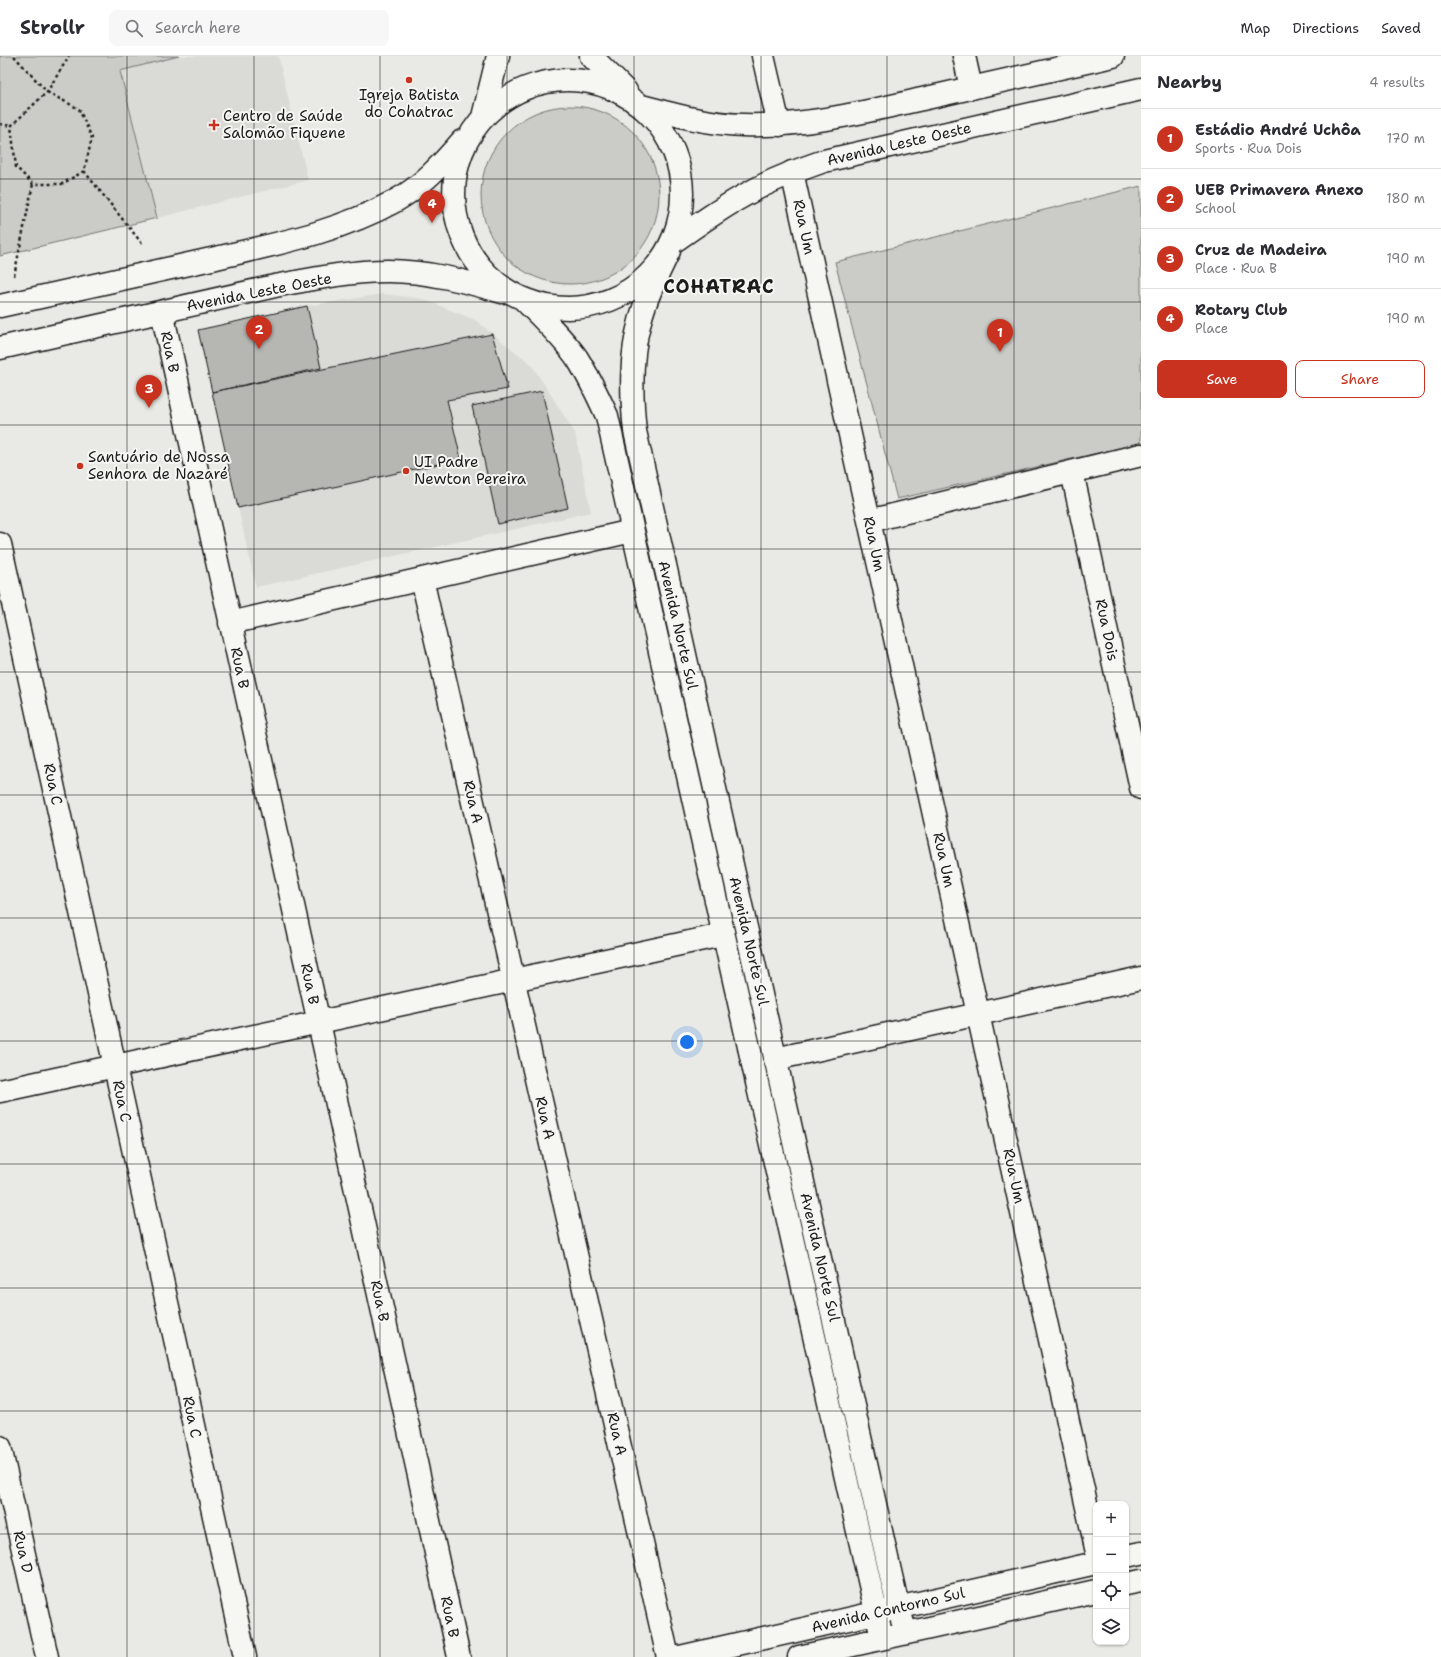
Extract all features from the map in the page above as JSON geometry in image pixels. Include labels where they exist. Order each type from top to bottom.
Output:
[{"type":"street","points":[[480,120],[498,56]]},
{"type":"street","points":[[591,56],[661,126],[673,147],[681,170],[683,206],[671,246]]},
{"type":"street","points":[[764,56],[779,125]]},
{"type":"street","points":[[964,56],[970,88]]},
{"type":"street","points":[[4,305],[301,238],[338,226],[396,201],[422,182],[450,155],[480,120],[498,105],[520,90],[552,81],[573,80],[593,82],[612,88],[639,105],[678,116],[710,122],[742,125],[779,125],[855,114],[1113,56]]},
{"type":"street","name":"Avenida Leste Oeste","points":[[0,348],[310,280],[388,271],[421,273],[453,278],[557,308],[590,307],[614,300],[635,287],[654,271],[671,246],[721,209],[756,188],[792,172],[824,161],[1141,89]]},
{"type":"street","name":"Avenida Norte Sul","points":[[480,120],[461,152],[453,185],[455,219],[465,245],[481,269],[522,299],[558,335],[576,358],[594,387],[607,416],[722,935],[882,1638]]},
{"type":"street","name":"Rua Um","points":[[792,172],[1094,1537]]},
{"type":"street","name":"Avenida Norte Sul","points":[[671,246],[648,296],[635,345],[632,368],[635,431],[898,1608],[906,1633]]},
{"type":"street","name":"Rua B","points":[[162,312],[459,1657]]},
{"type":"street","points":[[869,521],[1141,455]]},
{"type":"street","name":"Rua Dois","points":[[1072,472],[1141,788]]},
{"type":"street","points":[[230,623],[632,531]]},
{"type":"street","name":"Rua C","points":[[0,544],[245,1657]]},
{"type":"street","name":"Rua A","points":[[422,579],[668,1657]]},
{"type":"street","points":[[0,1091],[722,935]]},
{"type":"street","points":[[775,1060],[1141,978]]},
{"type":"street","name":"Rua D","points":[[0,1447],[47,1657]]},
{"type":"street","points":[[1129,1555],[1141,1553]]},
{"type":"street","name":"Avenida Contorno Sul","points":[[680,1657],[1093,1564]]},
{"type":"street","points":[[1129,1583],[1141,1581]]},
{"type":"street","name":"Avenida Contorno Sul","points":[[799,1657],[1093,1592]]},
{"type":"path","points":[[11,126],[16,167],[33,184],[62,184],[84,172],[92,138],[80,109],[47,92],[14,56]]},
{"type":"path","points":[[11,126],[47,92],[69,56]]},
{"type":"path","points":[[0,124],[11,126]]},
{"type":"path","points":[[84,172],[163,270]]},
{"type":"path","points":[[4,305],[33,184]]},
{"type":"shaded area","points":[[0,56],[179,56],[120,71],[157,218],[0,256]]},
{"type":"shaded area","name":"Centro de Saúde Salomão Fiquene","points":[[179,56],[278,56],[308,180],[157,218],[120,71]]},
{"type":"shaded area","points":[[561,106],[579,106],[612,116],[627,126],[639,138],[649,153],[655,169],[659,186],[659,204],[655,221],[649,237],[639,252],[627,264],[612,274],[596,280],[579,284],[561,284],[528,274],[513,264],[501,252],[491,237],[485,221],[481,204],[481,186],[491,153],[501,138],[513,126],[528,116],[544,110]]},
{"type":"shaded area","points":[[1141,186],[1141,443],[897,499],[835,262]]},
{"type":"shaded area","name":"UI Padre Newton Pereira","points":[[383,294],[423,299],[475,320],[531,364],[575,433],[591,512],[256,587],[212,392],[320,368],[307,306]]},
{"type":"building","points":[[307,306],[321,368],[212,392],[198,330]]},
{"type":"building","points":[[492,334],[508,389],[447,400],[461,459],[238,508],[212,392]]},
{"type":"building","points":[[542,391],[568,508],[498,524],[472,406]]},
{"type":"place","name":"Igreja Batista do Cohatrac","points":[[409,80]]},
{"type":"place","name":"Centro de Saúde Salomão Fiquene","points":[[214,125]]},
{"type":"place","name":"Rotary Club","points":[[432,223]]},
{"type":"place","name":"UEB Primavera Anexo","points":[[259,349]]},
{"type":"place","name":"Estádio André Uchôa","points":[[1000,352]]},
{"type":"place","name":"Cruz de Madeira","points":[[149,408]]},
{"type":"place","name":"Santuário de Nossa Senhora de Nazaré","points":[[80,466]]},
{"type":"place","name":"UI Padre Newton Pereira","points":[[406,471]]},
{"type":"district","name":"COHATRAC","points":[[719,286]]}]
